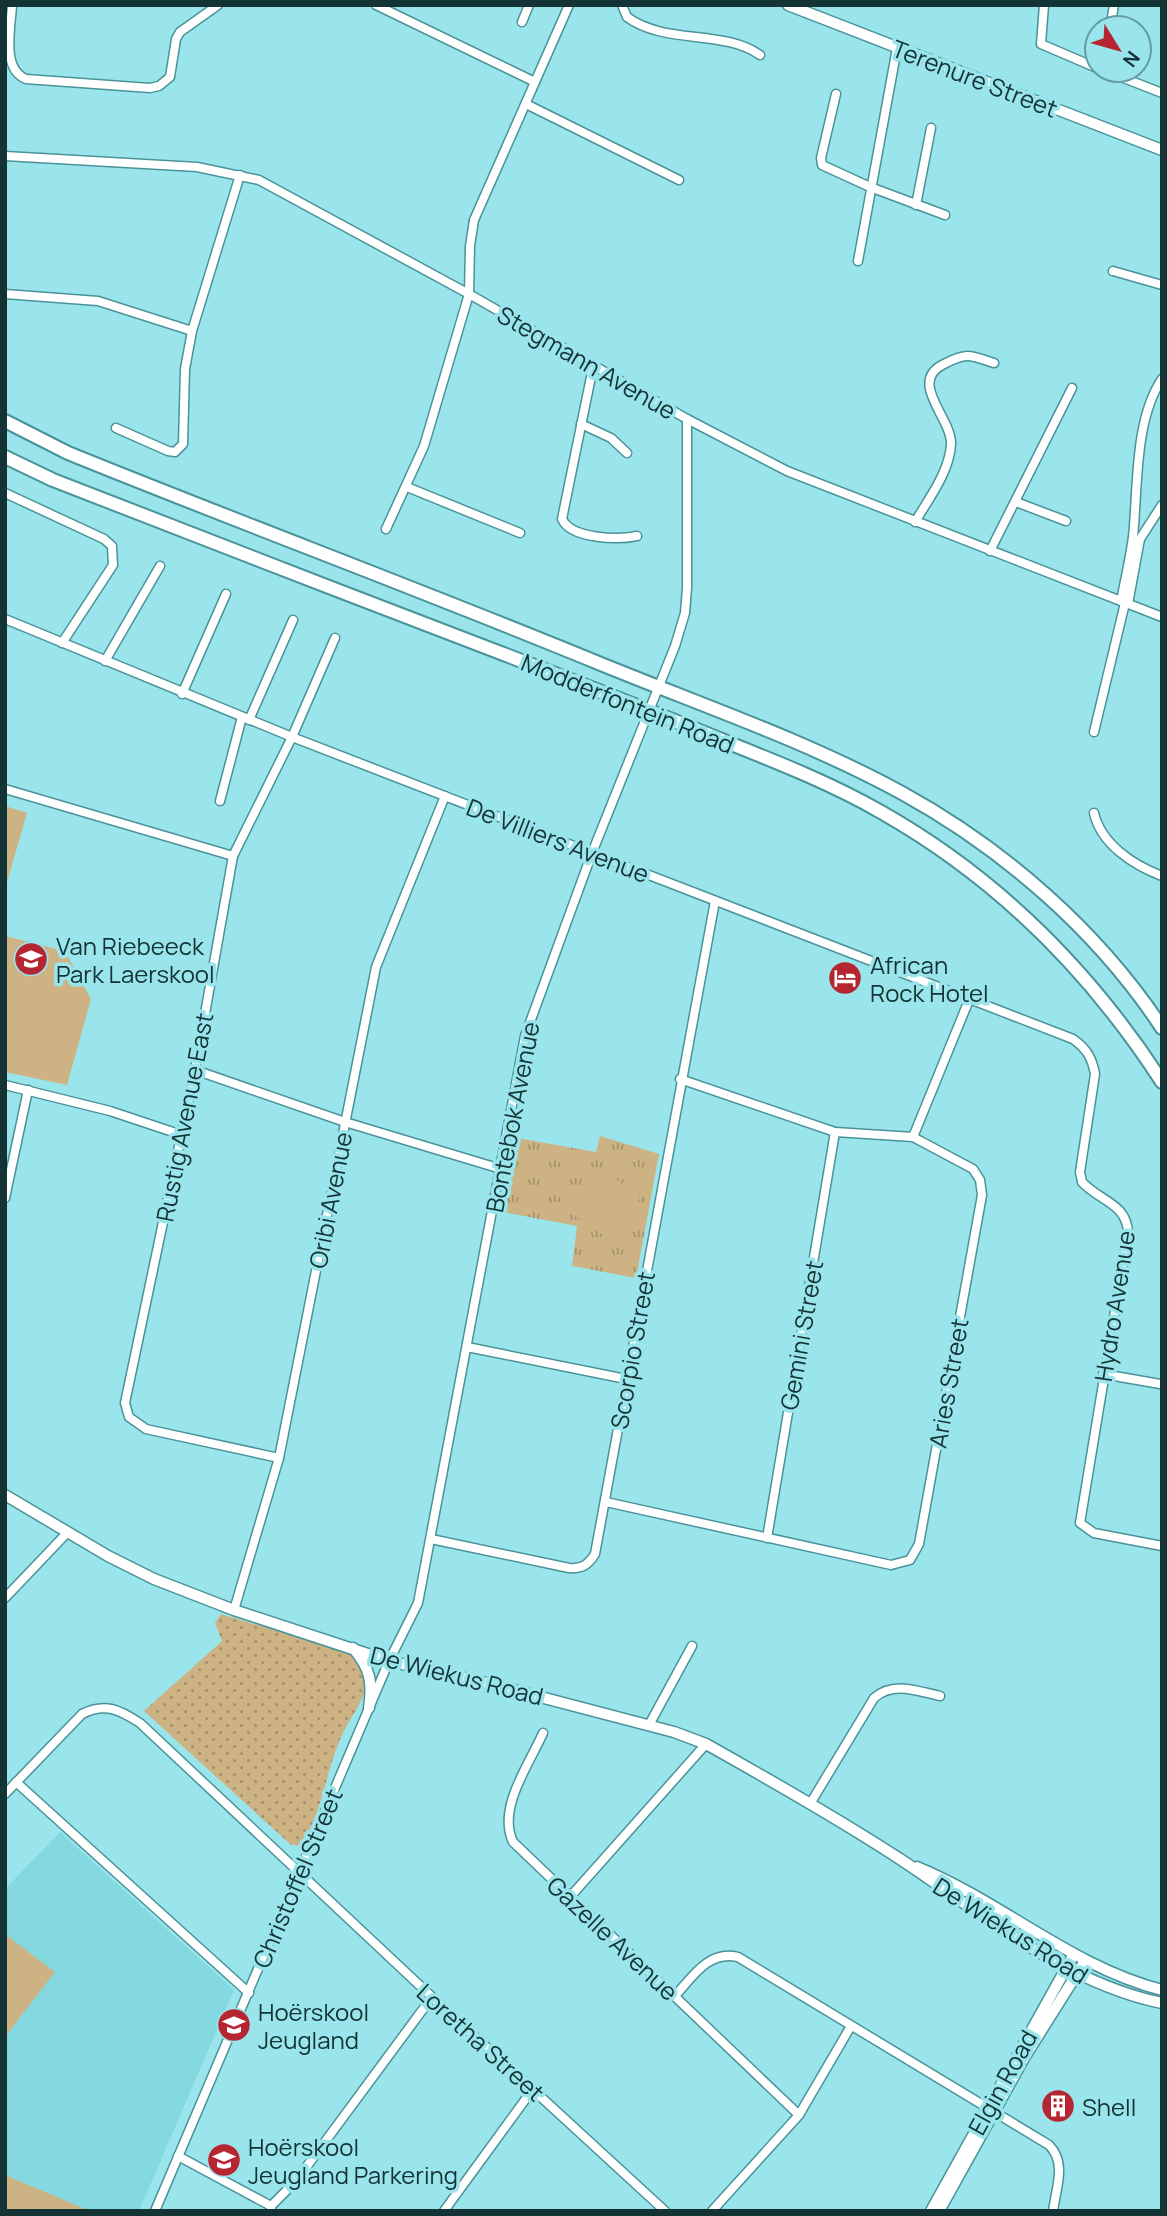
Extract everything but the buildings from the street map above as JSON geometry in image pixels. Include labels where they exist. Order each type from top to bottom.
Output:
[{"type":"main road","name":"Modderfontein Road","points":[[5,421],[68,453],[658,687],[842,764],[903,794],[954,825],[1012,867],[1063,911],[1106,956],[1162,1028]]},
{"type":"main road","name":"Modderfontein Road","points":[[5,457],[53,480],[650,710],[846,794],[882,813],[991,888],[1042,932],[1084,976],[1135,1040],[1162,1082]]},
{"type":"street","points":[[12,5],[10,65],[18,76],[26,79],[150,88],[159,86],[170,78],[176,39],[187,26],[218,5]]},
{"type":"street","points":[[376,5],[535,82]]},
{"type":"street","points":[[522,22],[529,5]]},
{"type":"street","points":[[386,529],[428,435],[469,294],[470,233],[474,220],[569,5]]},
{"type":"street","points":[[622,5],[627,17],[639,24],[699,39],[740,43],[761,55]]},
{"type":"street","name":"Terenure Street","points":[[788,5],[1162,150]]},
{"type":"street","points":[[1044,5],[1041,44],[1083,62]]},
{"type":"street","points":[[858,261],[897,48]]},
{"type":"street","points":[[1139,84],[1162,93]]},
{"type":"street","points":[[836,94],[821,162],[829,170],[945,215]]},
{"type":"street","points":[[526,104],[679,180]]},
{"type":"street","points":[[916,205],[931,128]]},
{"type":"street","name":"Stegmann Avenue","points":[[5,156],[197,167],[259,180],[469,294],[687,419],[811,482],[1162,617]]},
{"type":"street","points":[[116,428],[168,452],[180,449],[183,444],[185,369],[192,331],[240,175]]},
{"type":"street","points":[[1113,271],[1162,285]]},
{"type":"street","points":[[5,294],[98,301],[192,331]]},
{"type":"street","points":[[915,522],[945,468],[951,443],[930,391],[929,377],[934,370],[960,355],[967,354],[994,363]]},
{"type":"street","points":[[593,367],[562,515],[564,524],[584,533],[625,539],[637,536]]},
{"type":"street","points":[[1125,603],[1133,537],[1134,492],[1148,413],[1162,379]]},
{"type":"street","points":[[990,551],[1072,388]]},
{"type":"street","name":"Bontebok Avenue","points":[[389,1661],[418,1603],[525,1036],[592,853],[675,646],[685,613],[687,419]]},
{"type":"street","points":[[581,424],[611,438],[627,453]]},
{"type":"street","points":[[407,487],[520,533]]},
{"type":"street","points":[[5,493],[104,539],[112,547],[113,565],[62,643]]},
{"type":"street","points":[[1017,502],[1066,521]]},
{"type":"street","points":[[1094,732],[1140,539],[1162,505]]},
{"type":"street","points":[[105,660],[160,566]]},
{"type":"street","points":[[182,694],[226,594]]},
{"type":"street","name":"De Villiers Avenue","points":[[5,619],[245,719],[1073,1039],[1085,1047],[1093,1060],[1095,1074]]},
{"type":"street","points":[[220,801],[245,719],[293,620]]},
{"type":"street","name":"Rustig Avenue East","points":[[279,1458],[146,1429],[133,1422],[126,1411],[195,1070],[233,856],[292,737],[335,638]]},
{"type":"street","points":[[5,789],[233,856]]},
{"type":"street","name":"Oribi Avenue","points":[[234,1610],[279,1458],[376,967],[445,796]]},
{"type":"street","points":[[1094,813],[1097,824],[1131,862],[1162,876]]},
{"type":"street","name":"Scorpio Street","points":[[431,1539],[579,1569],[589,1563],[595,1554],[680,1079],[715,901]]},
{"type":"street","points":[[680,1079],[835,1132],[914,1137],[969,1000]]},
{"type":"street","points":[[195,1070],[345,1122],[501,1170]]},
{"type":"street","name":"Hydro Avenue","points":[[1095,1074],[1080,1172],[1082,1182],[1122,1211],[1128,1219],[1128,1233],[1079,1517],[1088,1531],[1162,1546]]},
{"type":"street","points":[[5,1085],[110,1111],[182,1135]]},
{"type":"street","points":[[5,1198],[28,1090]]},
{"type":"street","name":"Gemini Street","points":[[767,1538],[835,1132]]},
{"type":"street","name":"Aries Street","points":[[767,1538],[902,1564],[910,1560],[919,1544],[982,1195],[980,1180],[974,1169],[914,1137]]},
{"type":"street","points":[[467,1347],[626,1379]]},
{"type":"street","points":[[1103,1374],[1160,1384]]},
{"type":"street","name":"De Wiekus Road","points":[[5,1495],[66,1534],[154,1579],[234,1610],[389,1661],[649,1725],[706,1744],[904,1861],[1076,1974],[1120,1992],[1162,2003]]},
{"type":"street","points":[[606,1502],[767,1538]]},
{"type":"street","points":[[5,1598],[66,1534]]},
{"type":"street","points":[[649,1725],[692,1646]]},
{"type":"street","points":[[352,1647],[365,1662],[372,1678],[369,1708]]},
{"type":"street","name":"Christoffel Street","points":[[155,2211],[389,1661]]},
{"type":"street","points":[[810,1804],[874,1698],[882,1690],[907,1689],[940,1696]]},
{"type":"street","name":"Loretha Street","points":[[5,1794],[82,1714],[94,1708],[121,1710],[141,1723],[432,1997],[665,2211]]},
{"type":"street","name":"Gazelle Avenue","points":[[543,1733],[510,1807],[509,1833],[520,1851],[799,2115]]},
{"type":"street","points":[[570,1897],[706,1744]]},
{"type":"street","points":[[16,1782],[249,1993]]},
{"type":"street","name":"De Wiekus Road","points":[[904,1861],[965,1890],[1085,1961],[1118,1976],[1162,1990]]},
{"type":"street","name":"Elgin Road","points":[[939,2211],[1074,1954]]},
{"type":"street","points":[[675,1996],[707,1962],[728,1955],[738,1957],[1056,2152],[1060,2167],[1053,2211]]},
{"type":"street","name":"Elgin Road","points":[[931,2211],[990,2110],[1085,1961]]},
{"type":"street","points":[[178,2157],[271,2208],[296,2181],[432,1997]]},
{"type":"street","points":[[712,2211],[799,2115],[851,2026]]},
{"type":"street","points":[[449,2209],[533,2089]]},
{"type":"shaded area","name":"Hoërskool Jeugland","points":[[60,1832],[234,1990],[139,2211],[5,2211],[5,1889]]},
{"type":"green space","points":[[5,806],[27,813],[5,889]]},
{"type":"green space","points":[[5,936],[65,951],[91,999],[67,1085],[5,1072]]},
{"type":"green space","points":[[600,1136],[659,1154],[636,1278],[572,1266],[577,1226],[503,1212],[517,1138],[596,1152]]},
{"type":"green space","points":[[599,1167],[641,1197],[610,1240],[567,1210]]},
{"type":"green space","points":[[221,1614],[349,1652],[365,1671],[365,1691],[339,1743],[320,1804],[300,1846],[290,1844],[144,1711],[222,1641],[215,1623]]},
{"type":"green space","points":[[5,1934],[55,1972],[5,2037]]},
{"type":"green space","points":[[5,2175],[90,2211],[5,2211]]},
{"type":"place","name":"Van Riebeeck Park Laerskool","points":[[31,959]]},
{"type":"place","name":"African Rock Hotel","points":[[845,978]]},
{"type":"place","name":"Hoërskool Jeugland","points":[[234,2025]]},
{"type":"place","name":"Shell","points":[[1058,2106]]},
{"type":"place","name":"Hoërskool Jeugland Parkering","points":[[224,2160]]}]
